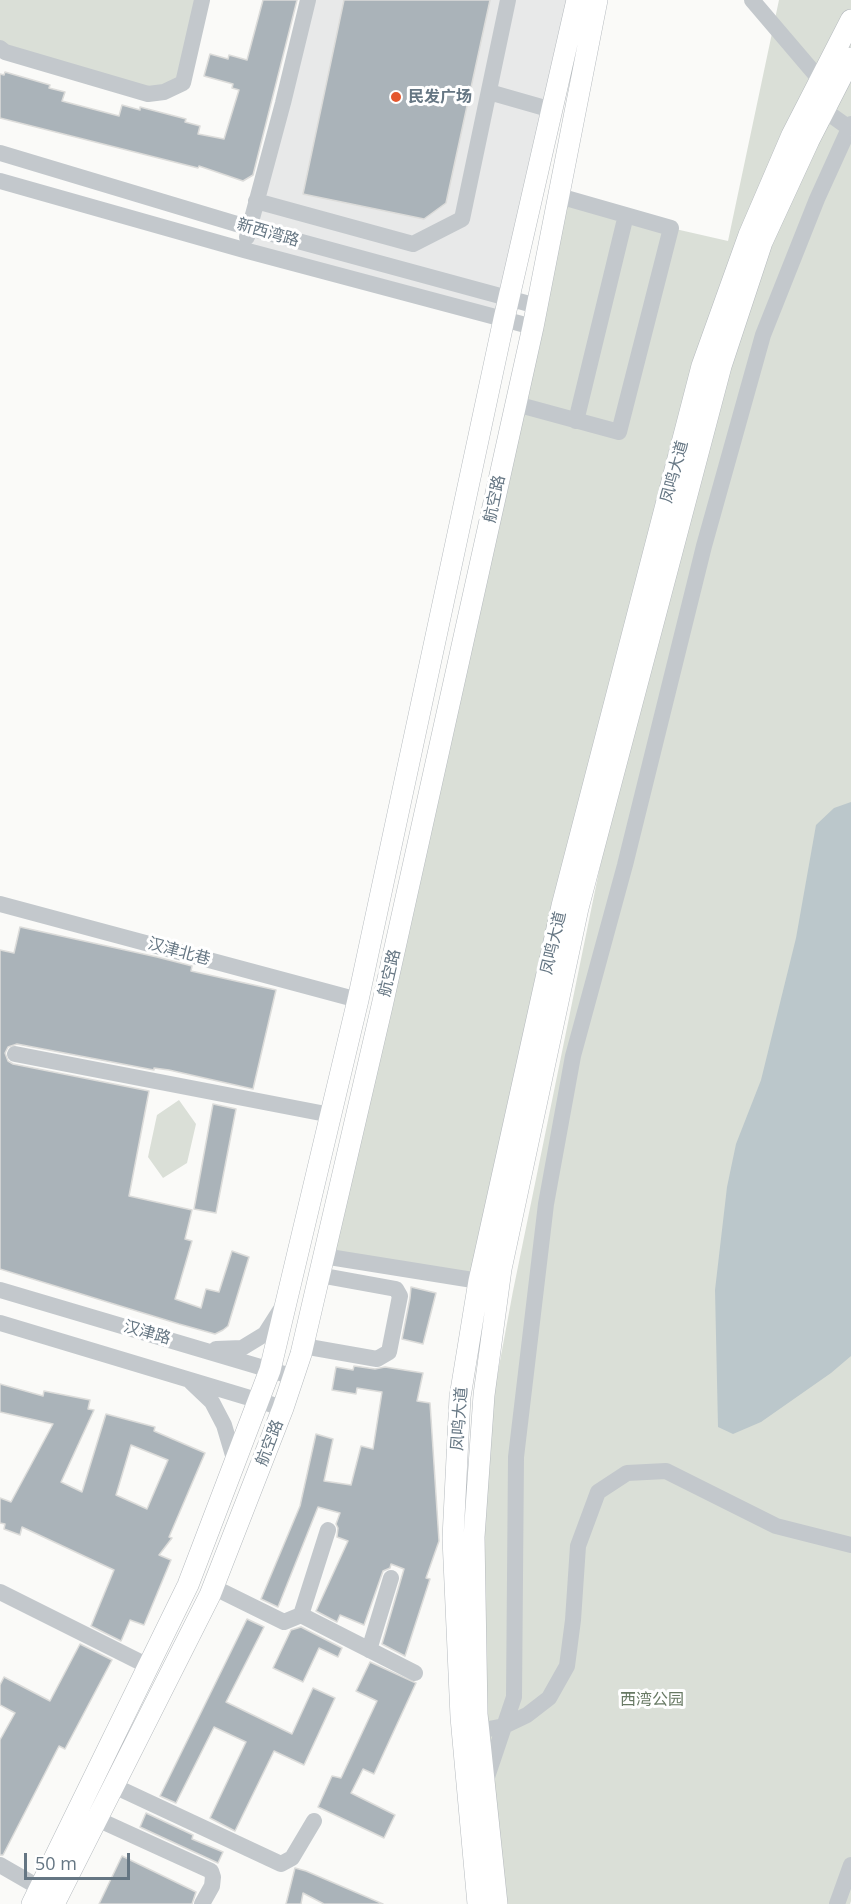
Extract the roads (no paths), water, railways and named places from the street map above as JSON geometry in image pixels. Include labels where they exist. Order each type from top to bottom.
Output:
[{"type":"main road","name":"航空路","points":[[42,1899],[148,1666],[188,1585],[270,1370],[358,1000],[504,319],[577,0]]},
{"type":"main road","name":"航空路","points":[[42,1899],[97,1819],[213,1587],[294,1377],[382,1006],[516,404],[597,0]]},
{"type":"main road","name":"凤鸣大道","points":[[497,1904],[479,1731],[474,1538],[484,1395],[501,1269],[578,908],[721,366],[762,242],[825,94],[851,20]]},
{"type":"main road","name":"凤鸣大道","points":[[478,1904],[461,1717],[453,1538],[460,1397],[479,1281],[562,906],[702,366],[749,236],[792,135],[851,58]]},
{"type":"street","points":[[0,48],[5,52],[148,93],[165,93],[183,83],[201,0]]},
{"type":"street","points":[[244,250],[308,0]]},
{"type":"street","points":[[256,201],[413,244],[462,219],[508,0]]},
{"type":"street","points":[[484,1784],[514,1697],[516,1457],[546,1204],[573,1056],[627,855],[704,546],[763,335],[817,199],[850,126],[752,0]]},
{"type":"street","points":[[489,92],[552,110]]},
{"type":"street","name":"新西湾路","points":[[0,154],[250,228],[509,298],[535,316]]},
{"type":"street","name":"新西湾路","points":[[0,182],[504,319],[535,316]]},
{"type":"street","points":[[516,404],[619,432],[671,228],[559,196]]},
{"type":"street","points":[[576,421],[626,215]]},
{"type":"street","name":"汉津北巷","points":[[0,904],[358,1000]]},
{"type":"street","points":[[15,1053],[331,1115]]},
{"type":"street","points":[[321,1266],[479,1281]]},
{"type":"street","points":[[303,1346],[377,1359],[388,1352],[400,1296],[396,1289],[321,1266]]},
{"type":"street","name":"汉津路","points":[[0,1290],[294,1377]]},
{"type":"street","points":[[204,1350],[242,1348],[265,1334],[287,1301]]},
{"type":"street","name":"汉津路","points":[[0,1323],[283,1408]]},
{"type":"street","points":[[189,1379],[212,1402],[224,1425],[235,1462]]},
{"type":"street","points":[[479,1731],[504,1726],[527,1715],[549,1698],[567,1666],[578,1546],[598,1492],[627,1473],[666,1471],[776,1526],[851,1545]]},
{"type":"street","points":[[301,1615],[328,1530]]},
{"type":"street","points":[[369,1650],[391,1578]]},
{"type":"street","points":[[213,1587],[284,1622],[301,1615],[415,1673]]},
{"type":"street","points":[[0,1592],[148,1666]]},
{"type":"street","points":[[114,1786],[281,1864],[292,1858],[314,1821]]},
{"type":"street","points":[[97,1819],[211,1871],[212,1886],[202,1904]]},
{"type":"street","points":[[0,1865],[42,1899]]},
{"type":"street","points":[[837,1904],[851,1865]]},
{"type":"place","name":"民发广场","points":[[396,97]]},
{"type":"park label","name":"西湾公园","points":[[652,1700]]}]
